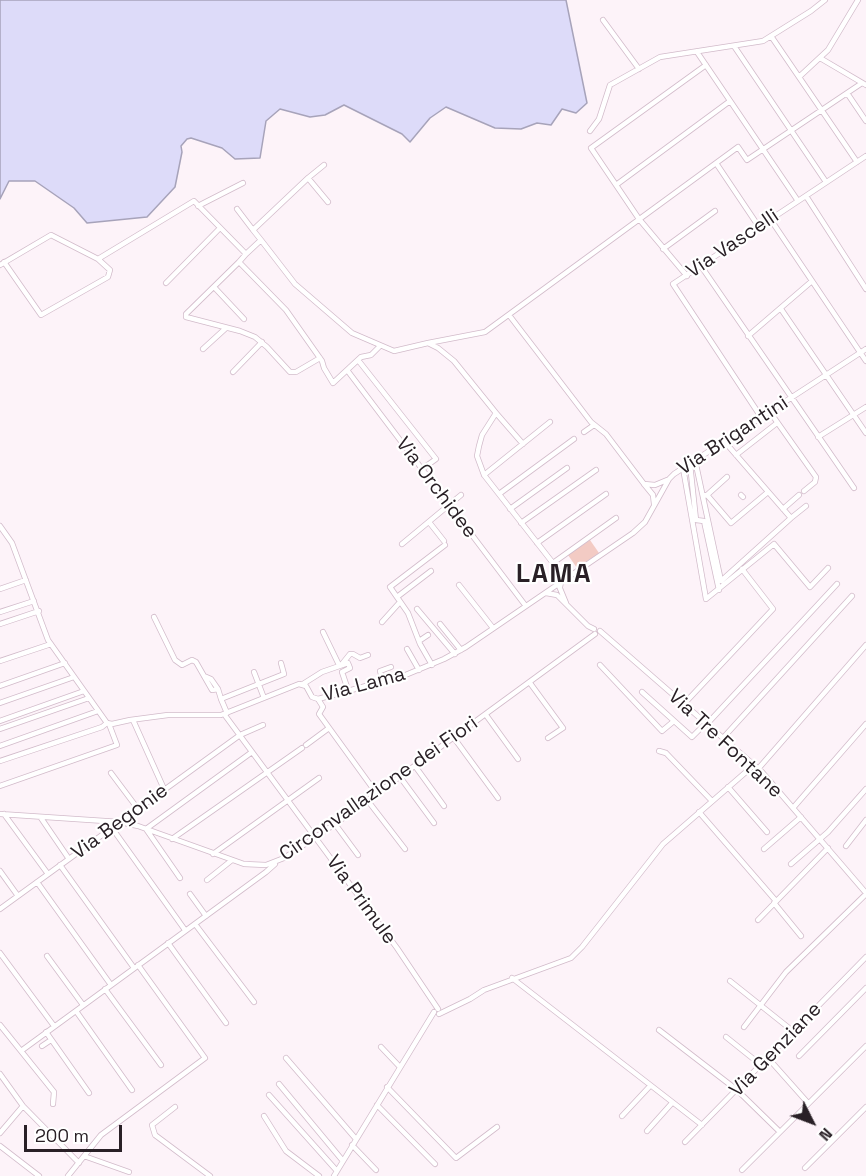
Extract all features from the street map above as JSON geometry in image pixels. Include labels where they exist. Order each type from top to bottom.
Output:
[{"type":"street","points":[[590,130],[599,119],[610,85],[660,57],[764,41],[825,0]]},
{"type":"street","points":[[799,77],[828,50],[858,0]]},
{"type":"street","points":[[603,20],[639,69]]},
{"type":"street","points":[[771,36],[857,162]]},
{"type":"street","points":[[734,46],[826,182]]},
{"type":"street","points":[[697,52],[798,201]]},
{"type":"street","points":[[820,58],[864,84]]},
{"type":"street","points":[[687,276],[639,219],[591,148],[706,65]]},
{"type":"street","points":[[237,209],[300,288],[352,333],[394,351],[485,332],[738,147],[747,160],[864,84]]},
{"type":"street","points":[[847,93],[866,121]]},
{"type":"street","points":[[616,185],[730,101]]},
{"type":"street","name":"Via Vascelli","points":[[761,417],[673,284],[866,156]]},
{"type":"street","points":[[716,163],[759,227]]},
{"type":"street","points":[[253,230],[324,165]]},
{"type":"street","points":[[308,178],[328,202]]},
{"type":"street","points":[[198,206],[243,183]]},
{"type":"street","points":[[806,196],[866,289]]},
{"type":"street","points":[[98,259],[191,201],[246,254]]},
{"type":"street","points":[[663,249],[715,211]]},
{"type":"street","points":[[771,220],[866,361]]},
{"type":"street","points":[[166,283],[220,228]]},
{"type":"street","points":[[51,235],[98,259],[110,270],[108,277],[41,315],[2,264],[51,235]]},
{"type":"street","points":[[261,240],[186,314],[186,317],[246,333],[262,342],[290,372],[296,372],[320,358]]},
{"type":"street","points":[[239,262],[286,310],[320,358],[333,382],[361,357],[371,355],[380,346]]},
{"type":"street","points":[[701,266],[854,488]]},
{"type":"street","points":[[748,336],[812,281]]},
{"type":"street","points":[[214,287],[244,320]]},
{"type":"street","points":[[781,309],[866,432]]},
{"type":"street","points":[[509,315],[594,425],[606,434],[653,495],[655,506]]},
{"type":"street","points":[[203,350],[226,328]]},
{"type":"street","points":[[233,372],[262,342]]},
{"type":"street","points":[[428,343],[454,361],[523,444]]},
{"type":"street","name":"Via Brigantini","points":[[541,594],[560,588],[568,578],[633,533],[645,522],[669,479],[683,468],[866,349]]},
{"type":"street","points":[[358,360],[436,459],[422,469]]},
{"type":"street","name":"Via Orchidee","points":[[347,370],[525,605]]},
{"type":"street","points":[[819,437],[866,407]]},
{"type":"street","points":[[770,412],[816,477],[815,482],[804,491]]},
{"type":"street","points":[[496,413],[482,435],[477,456],[484,475],[562,577],[560,588]]},
{"type":"street","points":[[484,475],[550,422]]},
{"type":"street","points":[[736,455],[777,423]]},
{"type":"street","points":[[584,432],[594,425]]},
{"type":"street","points":[[499,494],[574,439]]},
{"type":"street","points":[[724,441],[791,518]]},
{"type":"street","points":[[695,460],[705,496],[721,581],[806,506]]},
{"type":"street","points":[[690,464],[696,520],[704,521],[719,590]]},
{"type":"street","points":[[510,509],[567,468]]},
{"type":"street","points":[[683,468],[706,599],[742,569],[749,567],[774,544],[810,587],[828,568]]},
{"type":"street","points":[[521,523],[596,470]]},
{"type":"street","points":[[705,496],[727,477]]},
{"type":"street","points":[[655,485],[669,479]]},
{"type":"street","points":[[644,484],[655,485],[663,490]]},
{"type":"street","points":[[705,496],[731,523],[746,500],[768,492]]},
{"type":"street","points":[[537,543],[606,494]]},
{"type":"street","points":[[402,544],[461,495]]},
{"type":"street","points":[[653,495],[659,497]]},
{"type":"street","points":[[783,509],[799,495]]},
{"type":"street","points":[[553,563],[616,518]]},
{"type":"street","points":[[429,522],[445,543],[390,586],[408,613],[432,665]]},
{"type":"street","points":[[0,525],[12,543],[48,640],[108,723],[117,745],[0,786]]},
{"type":"street","points":[[683,705],[772,609],[742,569]]},
{"type":"street","points":[[382,622],[399,599],[431,571]]},
{"type":"street","points":[[541,594],[560,588],[568,578]]},
{"type":"street","points":[[0,589],[26,580]]},
{"type":"street","points":[[642,692],[692,737],[837,584]]},
{"type":"street","points":[[459,585],[493,628]]},
{"type":"street","name":"Via Tre Fontane","points":[[560,588],[566,603],[588,626],[608,636],[683,705],[756,767],[866,894]]},
{"type":"street","name":"Via Lama","points":[[0,762],[108,723],[168,716],[225,713],[299,684],[303,684],[308,688],[312,697],[318,699],[383,682],[432,665],[455,654],[541,594]]},
{"type":"street","points":[[723,738],[852,596]]},
{"type":"street","points":[[0,612],[34,601]]},
{"type":"street","points":[[417,609],[455,654]]},
{"type":"street","points":[[0,624],[39,611]]},
{"type":"street","name":"Via Primule","points":[[154,617],[175,660],[182,665],[192,660],[196,662],[212,690],[218,689],[225,713],[240,735],[434,1000],[438,1011]]},
{"type":"street","points":[[440,624],[461,650]]},
{"type":"street","name":"Circonvallazione dei Fiori","points":[[2,814],[120,822],[244,864],[259,866],[278,861],[368,801],[530,683],[596,631]]},
{"type":"street","points":[[322,632],[340,665]]},
{"type":"street","points":[[419,641],[428,635]]},
{"type":"street","points":[[0,661],[51,644]]},
{"type":"street","points":[[269,1095],[336,1174],[427,1020],[438,1011],[470,999],[484,990],[571,958],[582,947],[654,853],[728,787],[756,767],[866,645]]},
{"type":"street","points":[[407,649],[419,670]]},
{"type":"street","points":[[340,665],[350,654],[360,658],[368,655]]},
{"type":"street","points":[[0,686],[65,663]]},
{"type":"street","points":[[221,699],[284,674],[281,663]]},
{"type":"street","points":[[303,684],[322,672],[348,663],[350,668],[342,672],[348,690]]},
{"type":"street","points":[[600,665],[662,731],[674,721]]},
{"type":"street","points":[[383,682],[380,671],[391,667]]},
{"type":"street","points":[[254,672],[264,698]]},
{"type":"street","points":[[0,703],[74,677]]},
{"type":"street","points":[[530,683],[563,728],[548,738]]},
{"type":"street","points":[[0,721],[84,691]]},
{"type":"street","points":[[0,729],[89,698]]},
{"type":"street","points":[[318,699],[322,707],[319,714],[377,794]]},
{"type":"street","points":[[0,746],[98,711]]},
{"type":"street","points":[[486,715],[518,759]]},
{"type":"street","points":[[133,720],[164,789]]},
{"type":"street","points":[[793,807],[866,724]]},
{"type":"street","name":"Via Begonie","points":[[0,909],[240,735],[263,725]]},
{"type":"street","points":[[172,839],[329,728]]},
{"type":"street","points":[[454,738],[498,798]]},
{"type":"street","points":[[659,751],[666,753],[712,801]]},
{"type":"street","points":[[180,878],[146,829],[252,752]]},
{"type":"street","points":[[415,766],[444,807]]},
{"type":"street","points":[[111,773],[138,809]]},
{"type":"street","points":[[400,777],[434,824]]},
{"type":"street","points":[[213,854],[319,778]]},
{"type":"street","points":[[728,787],[767,832]]},
{"type":"street","points":[[791,864],[820,839],[865,791]]},
{"type":"street","points":[[368,801],[405,849]]},
{"type":"street","points":[[699,812],[801,936]]},
{"type":"street","points":[[2,814],[48,874]]},
{"type":"street","points":[[764,849],[801,817]]},
{"type":"street","points":[[41,818],[69,859]]},
{"type":"street","points":[[846,846],[866,820]]},
{"type":"street","points":[[335,824],[358,855]]},
{"type":"street","points":[[112,828],[185,930]]},
{"type":"street","points":[[759,920],[828,848]]},
{"type":"street","points":[[207,880],[232,860]]},
{"type":"street","points":[[21,1051],[278,861]]},
{"type":"street","points":[[60,866],[205,1058],[101,1135],[68,1176]]},
{"type":"street","points":[[0,871],[18,896]]},
{"type":"street","points":[[37,882],[111,985]]},
{"type":"street","points":[[190,894],[206,916]]},
{"type":"street","points":[[744,1027],[786,972],[866,894]]},
{"type":"street","points":[[195,924],[254,1002]]},
{"type":"street","points":[[168,943],[226,1023]]},
{"type":"street","points":[[0,953],[54,1026]]},
{"type":"street","points":[[46,956],[83,1005]]},
{"type":"street","name":"Via Genziane","points":[[685,1142],[866,957]]},
{"type":"street","points":[[512,978],[702,1125]]},
{"type":"street","points":[[730,981],[794,1032]]},
{"type":"street","points":[[799,1056],[866,988]]},
{"type":"street","points":[[105,989],[161,1065]]},
{"type":"street","points":[[76,1011],[132,1090]]},
{"type":"street","points":[[0,1025],[54,1092],[53,1104]]},
{"type":"street","points":[[659,1030],[737,1090],[780,1132]]},
{"type":"street","points":[[46,1032],[89,1093]]},
{"type":"street","points":[[726,1037],[761,1065]]},
{"type":"street","points":[[42,1046],[51,1040]]},
{"type":"street","points":[[742,1170],[866,1046]]},
{"type":"street","points":[[381,1047],[399,1066]]},
{"type":"street","points":[[286,1058],[356,1139]]},
{"type":"street","points":[[768,1058],[808,1103]]},
{"type":"street","points":[[0,1074],[23,1106],[79,1163]]},
{"type":"street","points":[[279,1084],[342,1162]]},
{"type":"street","points":[[387,1086],[456,1158],[497,1127]]},
{"type":"street","points":[[622,1116],[650,1086]]},
{"type":"street","points":[[647,1131],[672,1103]]},
{"type":"street","points":[[377,1105],[435,1164]]},
{"type":"street","points":[[0,1133],[23,1106]]},
{"type":"street","points":[[175,1107],[152,1125],[155,1135],[210,1176]]},
{"type":"street","points":[[805,1168],[866,1107]]},
{"type":"street","points":[[298,1110],[342,1162]]},
{"type":"street","points":[[264,1116],[286,1151],[319,1176]]},
{"type":"street","points":[[352,1145],[376,1170]]},
{"type":"street","points":[[0,1146],[39,1176]]},
{"type":"street","points":[[84,1156],[129,1172]]},
{"type":"shaded area","points":[[590,540],[599,553],[577,568],[568,555]]},
{"type":"water","points":[[0,0],[566,0],[587,103],[576,113],[562,109],[551,125],[537,123],[521,129],[495,128],[446,107],[430,118],[410,142],[402,134],[344,105],[325,115],[310,117],[280,109],[266,121],[260,158],[235,159],[222,148],[191,138],[187,139],[181,146],[182,152],[175,187],[147,217],[87,223],[74,208],[35,181],[9,181],[0,199]]},
{"type":"district","name":"LAMA","points":[[554,575]]}]
